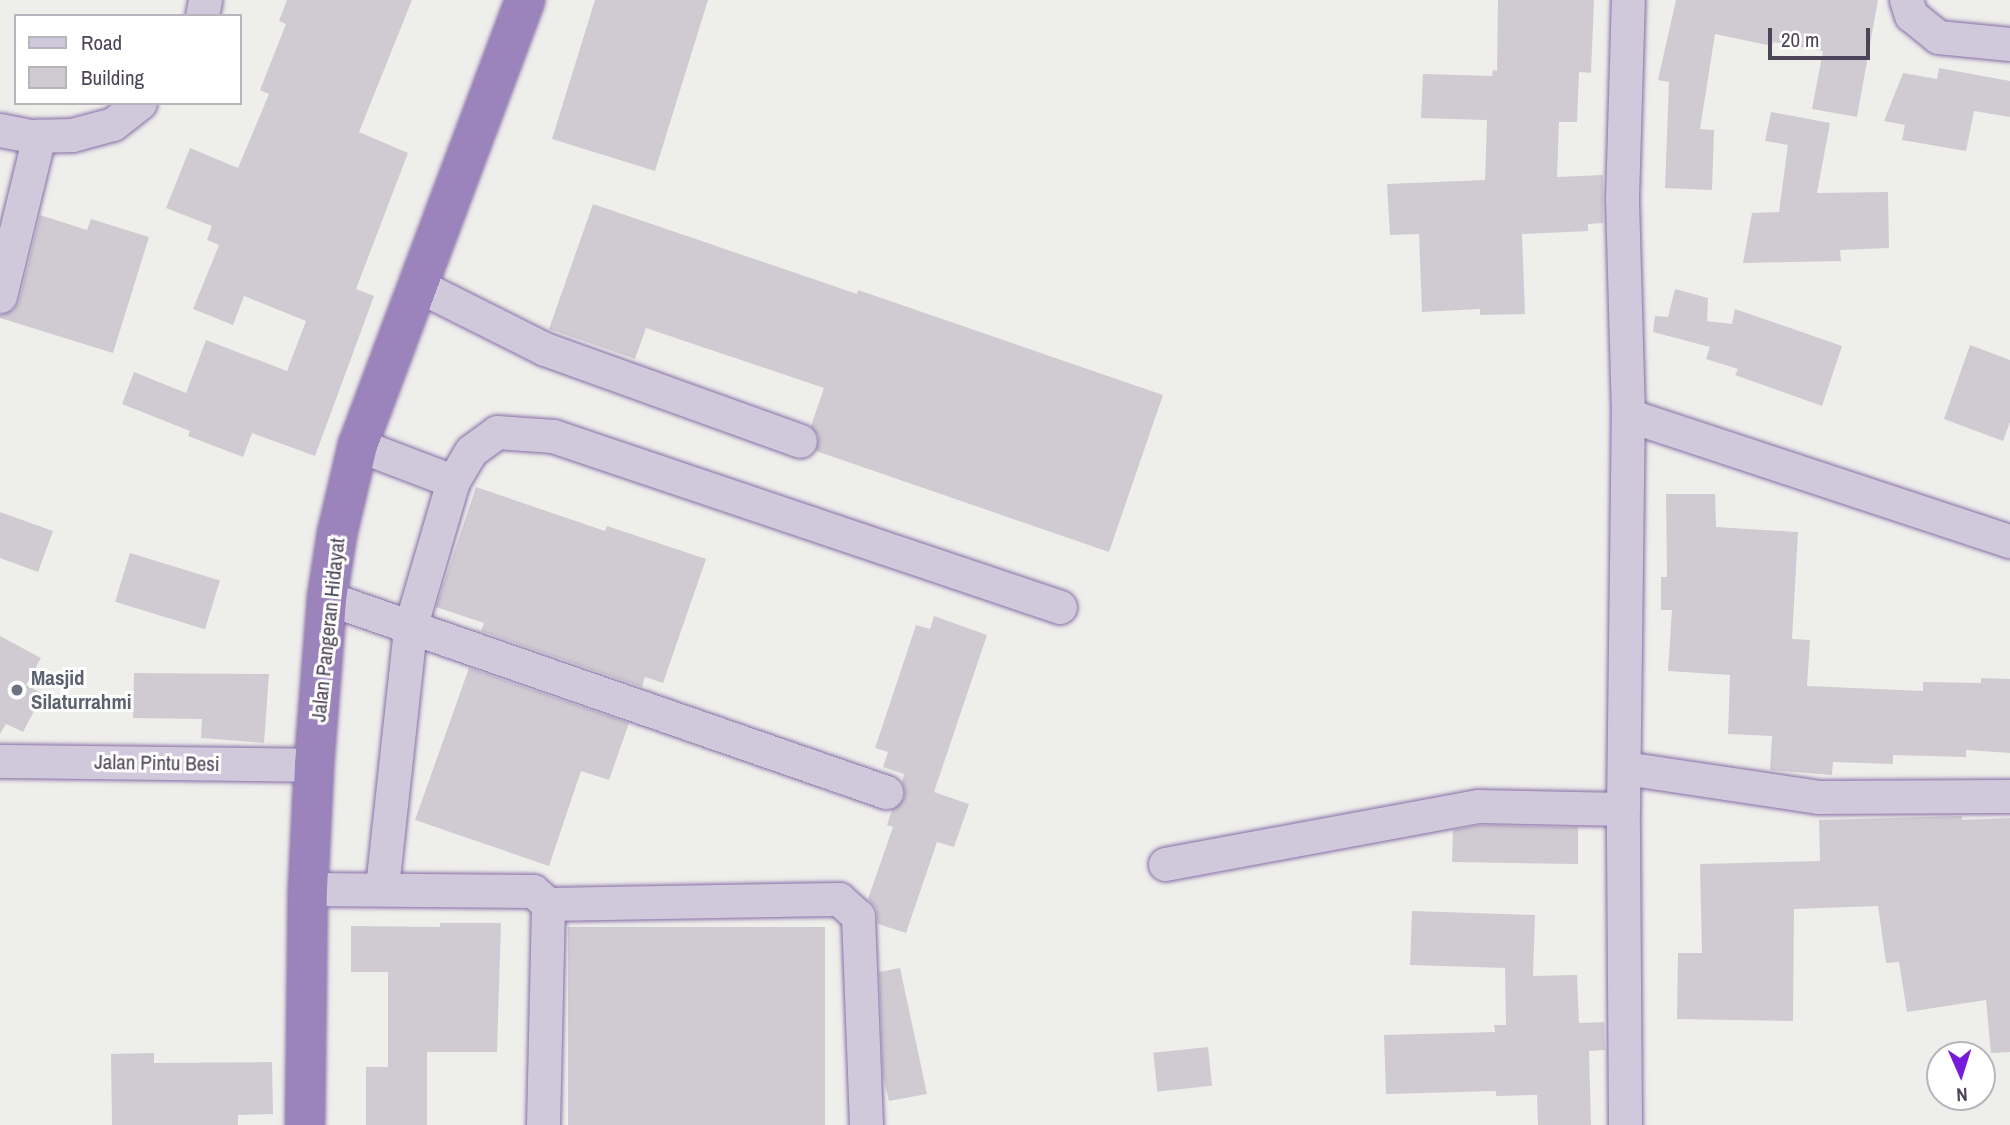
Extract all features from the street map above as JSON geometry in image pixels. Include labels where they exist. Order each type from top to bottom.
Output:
[{"type":"highway","name":"Jalan Pangeran Hidayat","points":[[306,1125],[308,889],[314,765],[327,598],[337,534],[358,444],[525,0]]},
{"type":"street","points":[[1625,1125],[1623,809],[1628,415],[1622,198],[1628,0]]},
{"type":"street","points":[[1906,0],[1911,15],[1938,37],[2010,44]]},
{"type":"street","points":[[0,130],[39,136],[72,135],[113,124],[137,105]]},
{"type":"street","points":[[0,296],[39,136]]},
{"type":"street","points":[[417,285],[545,349],[800,441]]},
{"type":"street","points":[[1628,415],[2010,541]]},
{"type":"street","points":[[382,887],[410,628],[453,481],[471,451],[497,432],[552,436],[1060,607]]},
{"type":"street","points":[[358,444],[453,481]]},
{"type":"street","points":[[327,598],[886,792]]},
{"type":"street","name":"Jalan Pintu Besi","points":[[0,761],[314,765]]},
{"type":"street","points":[[1625,768],[1818,797],[2010,796]]},
{"type":"street","points":[[1165,864],[1478,806],[1623,809]]},
{"type":"street","points":[[308,889],[382,887],[533,891],[548,904],[839,899],[858,916],[866,1125]]},
{"type":"street","points":[[543,1125],[548,904]]},
{"type":"building","points":[[287,0],[412,0],[359,132],[408,153],[356,289],[374,296],[315,456],[252,433],[243,457],[188,436],[190,431],[122,404],[134,372],[186,393],[206,340],[287,371],[306,321],[244,296],[233,325],[193,309],[219,245],[207,240],[212,226],[166,208],[190,148],[238,168],[269,94],[260,90],[286,24],[279,21]]},
{"type":"building","points":[[595,0],[708,0],[655,171],[552,139]]},
{"type":"building","points":[[1498,0],[1594,0],[1591,73],[1579,72],[1577,122],[1559,122],[1557,177],[1603,175],[1603,223],[1588,224],[1588,231],[1522,234],[1525,314],[1480,315],[1480,309],[1422,312],[1419,234],[1390,235],[1387,184],[1485,180],[1487,120],[1421,118],[1423,74],[1492,76],[1493,70],[1497,71]]},
{"type":"building","points":[[1676,0],[1878,0],[1857,117],[1812,109],[1823,51],[1773,42],[1772,46],[1715,34],[1700,129],[1714,130],[1712,190],[1665,188],[1669,82],[1658,80]]},
{"type":"building","points":[[1939,68],[2010,81],[2010,117],[1974,111],[1966,151],[1902,140],[1905,125],[1884,121],[1903,73],[1937,79]]},
{"type":"building","points":[[1771,112],[1830,123],[1817,193],[1888,192],[1889,248],[1840,250],[1841,261],[1743,263],[1752,213],[1779,212],[1788,145],[1765,141]]},
{"type":"building","points":[[593,204],[857,294],[858,290],[1163,395],[1109,552],[816,451],[819,437],[811,426],[824,388],[646,328],[635,359],[549,329]]},
{"type":"building","points":[[40,215],[87,230],[91,219],[149,237],[113,353],[0,318],[0,315],[13,310],[19,301]]},
{"type":"building","points":[[1675,289],[1708,298],[1707,321],[1732,324],[1735,309],[1842,346],[1822,406],[1735,375],[1738,369],[1706,359],[1710,347],[1653,332],[1655,316],[1668,317]]},
{"type":"building","points":[[1970,345],[2010,360],[2010,422],[2003,441],[1944,419]]},
{"type":"building","points":[[476,487],[605,531],[607,526],[706,559],[663,683],[645,677],[642,687],[481,631],[484,623],[436,607]]},
{"type":"building","points":[[1666,494],[1715,494],[1716,527],[1798,532],[1792,639],[1810,640],[1807,686],[1923,691],[1923,682],[1981,683],[1981,678],[2010,679],[2010,753],[1966,750],[1966,757],[1893,755],[1893,764],[1833,762],[1832,775],[1770,770],[1772,736],[1728,734],[1730,675],[1668,671],[1672,610],[1661,610],[1661,577],[1667,577]]},
{"type":"building","points":[[0,512],[53,531],[38,572],[0,558]]},
{"type":"building","points":[[130,553],[220,580],[205,629],[115,602]]},
{"type":"building","points":[[934,616],[987,635],[934,792],[969,804],[954,847],[937,842],[906,933],[878,924],[876,908],[868,899],[893,827],[887,825],[892,810],[904,799],[905,789],[902,782],[904,774],[883,767],[888,752],[875,748],[916,625],[930,629]]},
{"type":"building","name":"Masjid Silaturrahmi","points":[[0,636],[41,658],[26,685],[43,694],[23,732],[6,724],[0,734]]},
{"type":"building","points":[[469,668],[629,723],[609,780],[581,771],[549,866],[415,820]]},
{"type":"building","points":[[134,673],[269,674],[264,743],[201,738],[202,719],[133,718]]},
{"type":"building","points":[[1962,816],[1962,820],[2010,818],[2010,1052],[1996,1053],[1996,1041],[1990,1041],[1986,1000],[1907,1012],[1899,962],[1886,963],[1878,906],[1794,909],[1793,1021],[1677,1019],[1678,953],[1702,953],[1700,864],[1820,861],[1819,820]]},
{"type":"building","points":[[1480,825],[1578,827],[1578,864],[1452,862],[1453,830]]},
{"type":"building","points":[[1412,911],[1535,915],[1533,976],[1577,975],[1579,1023],[1604,1022],[1605,1050],[1589,1051],[1591,1125],[1538,1125],[1537,1095],[1496,1096],[1496,1091],[1386,1094],[1384,1035],[1495,1032],[1494,1025],[1506,1025],[1505,968],[1410,965]]},
{"type":"building","points":[[440,923],[501,923],[497,1052],[427,1052],[427,1125],[366,1125],[366,1067],[388,1067],[388,972],[351,972],[351,926],[440,927]]},
{"type":"building","points":[[568,927],[825,927],[825,1125],[568,1125]]},
{"type":"building","points":[[900,968],[927,1094],[889,1101],[883,1076],[879,972]]},
{"type":"building","points":[[1208,1047],[1212,1086],[1157,1092],[1153,1053]]},
{"type":"building","points":[[154,1053],[154,1063],[272,1062],[273,1114],[238,1115],[238,1125],[112,1125],[111,1054]]},
{"type":"place","name":"Masjid Silaturrahmi","points":[[17,690]]}]
